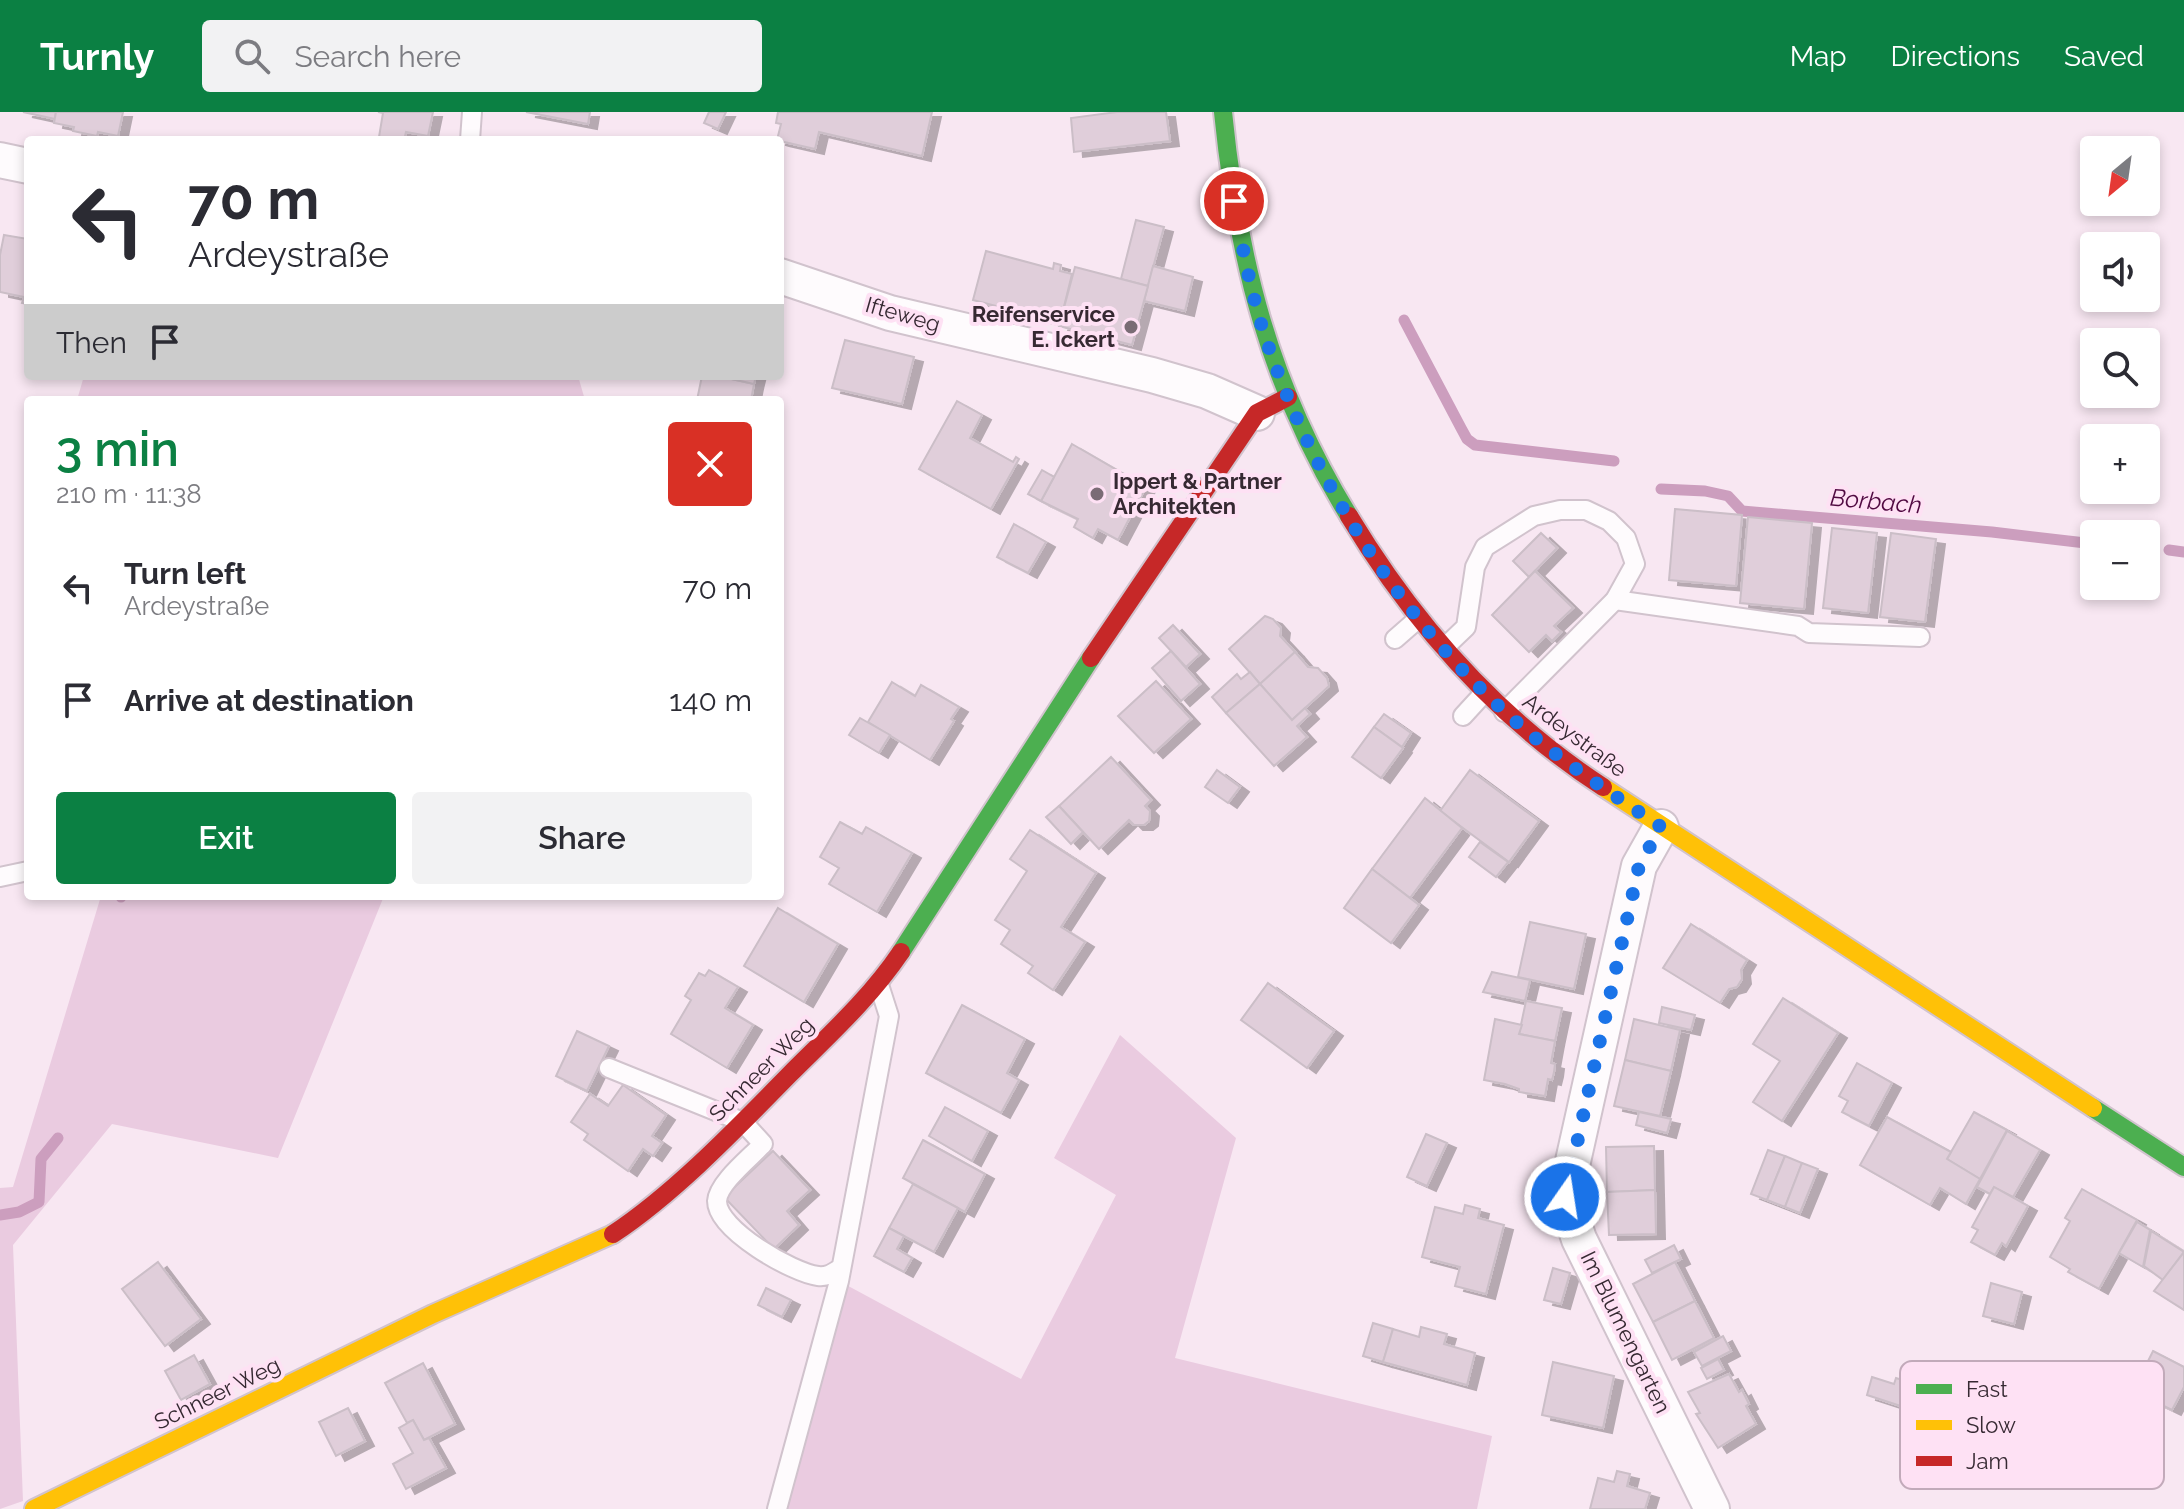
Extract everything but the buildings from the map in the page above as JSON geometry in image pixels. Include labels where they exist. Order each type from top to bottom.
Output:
[{"type":"street","name":"Ardeystraße","points":[[1223,112],[1228,170],[1245,262],[1268,347],[1288,397],[1343,508],[1372,555],[1444,648],[1504,712],[1547,748],[1661,827],[2184,1167]]},
{"type":"street","points":[[0,160],[24,165]]},
{"type":"street","name":"Ifteweg","points":[[784,277],[890,313],[1150,381],[1207,391],[1257,413]]},
{"type":"street","name":"Schneer Weg","points":[[34,1509],[433,1314],[611,1235],[637,1218],[743,1122],[879,985],[967,853],[1112,609],[1257,413],[1288,397]]},
{"type":"street","name":"Im Blumengarten","points":[[1661,827],[1639,866],[1565,1197],[1579,1239],[1712,1509]]},
{"type":"lane","points":[[470,136],[472,112]]},
{"type":"lane","points":[[1444,648],[1466,627],[1475,567],[1485,547],[1534,516],[1560,510],[1586,510],[1609,521],[1626,538],[1635,564],[1615,600],[1504,712]]},
{"type":"lane","points":[[1615,600],[1798,626],[1809,633],[1920,637]]},
{"type":"lane","points":[[1395,639],[1419,618]]},
{"type":"lane","points":[[1463,716],[1485,692]]},
{"type":"lane","points":[[0,877],[24,872]]},
{"type":"lane","points":[[777,1509],[841,1268],[889,1016],[879,985]]},
{"type":"lane","points":[[609,1068],[743,1122],[763,1144],[722,1186],[717,1202],[722,1217],[754,1245],[793,1269],[820,1276],[831,1275],[841,1268]]},
{"type":"shaded area","points":[[83,380],[579,380],[584,396],[78,396]]},
{"type":"shaded area","points":[[100,900],[382,900],[278,1158],[112,1124],[13,1245],[23,1501],[0,1509],[0,1188],[13,1187]]},
{"type":"shaded area","points":[[1120,1035],[1236,1138],[1175,1358],[1492,1436],[1477,1509],[777,1509],[839,1281],[1021,1379],[1116,1195],[1054,1158]]},
{"type":"waterway","name":"Borbach","points":[[1404,320],[1467,439],[1475,445],[1614,461]]},
{"type":"waterway","name":"Borbach","points":[[1661,489],[1705,491],[1728,496],[1742,511],[2080,542]]},
{"type":"waterway","name":"Borbach","points":[[2169,550],[2184,552]]},
{"type":"waterway","points":[[0,1215],[19,1212],[39,1202],[41,1159],[58,1138]]},
{"type":"traffic: fast","points":[[1223,112],[1238,220],[1262,322],[1298,419],[1349,516]]},
{"type":"traffic: fast","points":[[901,952],[1091,658]]},
{"type":"traffic: fast","points":[[2093,1108],[2184,1167]]},
{"type":"traffic: slow","points":[[1603,787],[2093,1108]]},
{"type":"traffic: slow","points":[[34,1509],[433,1314],[613,1234]]},
{"type":"traffic: jam","points":[[1091,658],[1257,413],[1288,397]]},
{"type":"traffic: jam","points":[[1349,516],[1401,594],[1461,666],[1528,731],[1603,787]]},
{"type":"traffic: jam","points":[[613,1234],[660,1199],[727,1137],[848,1016],[901,952]]},
{"type":"place","name":"Reifenservice E. Ickert","points":[[1131,327]]},
{"type":"place","name":"Ippert & Partner Architekten","points":[[1097,494]]},
{"type":"route","points":[[1234,201],[1245,262],[1268,347],[1314,452],[1372,555],[1444,648],[1504,712],[1547,748],[1661,827],[1639,866],[1565,1197]]}]
